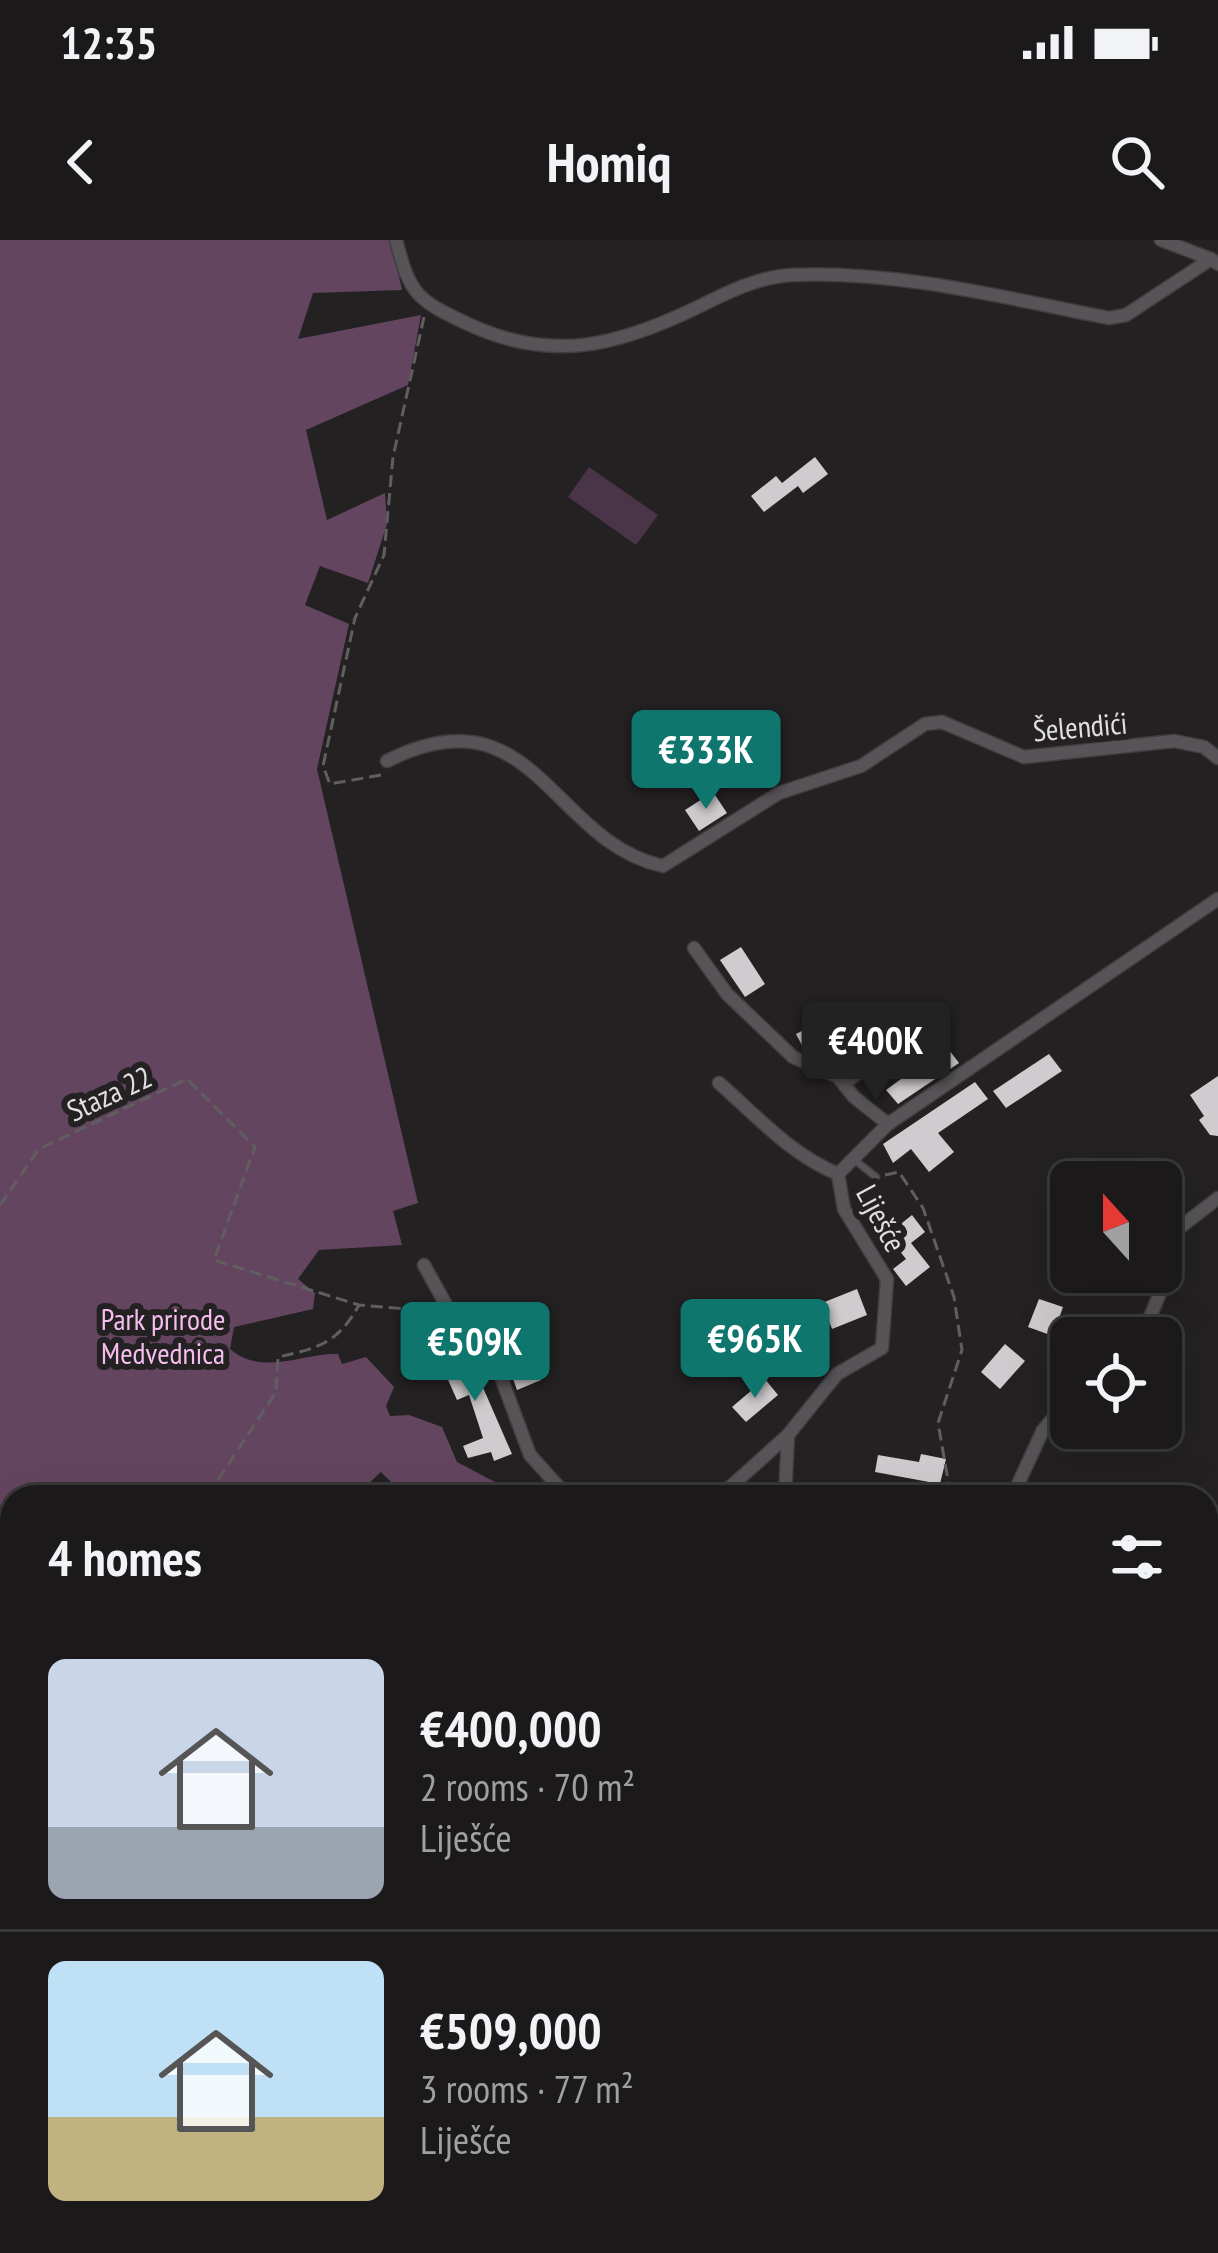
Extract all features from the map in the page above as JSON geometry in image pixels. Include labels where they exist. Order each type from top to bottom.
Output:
[{"type":"street","points":[[396,240],[409,286],[427,305],[483,331],[554,350],[634,336],[733,290],[783,275],[829,274],[983,293],[1109,318],[1126,315],[1215,261]]},
{"type":"street","points":[[1161,240],[1215,261]]},
{"type":"street","name":"Šelendići","points":[[387,761],[437,740],[488,748],[533,769],[608,846],[632,859],[663,866],[779,793],[861,766],[926,724],[942,722],[1024,757],[1174,741],[1204,747],[1218,758]]},
{"type":"street","name":"Liješće","points":[[838,1174],[888,1124],[1218,899]]},
{"type":"street","points":[[694,948],[727,994],[793,1058],[829,1070],[888,1124]]},
{"type":"street","name":"Liješće","points":[[719,1083],[755,1111],[790,1151],[838,1174]]},
{"type":"street","name":"Liješće","points":[[732,1485],[788,1435],[837,1374],[882,1348],[887,1279],[844,1208],[838,1174]]},
{"type":"street","points":[[1182,1226],[1218,1198]]},
{"type":"street","points":[[424,1265],[450,1312],[475,1329],[492,1353],[530,1455],[557,1485]]},
{"type":"street","points":[[1016,1485],[1050,1421]]},
{"type":"street","points":[[786,1485],[788,1435]]},
{"type":"lane","points":[[845,1086],[876,1064],[915,1022]]},
{"type":"lane","points":[[856,1161],[876,1177]]},
{"type":"path","points":[[387,761],[389,772],[338,785],[325,781],[323,774],[355,618],[384,555],[393,457],[427,305]]},
{"type":"path","name":"Staza 22","points":[[0,1205],[39,1150],[188,1079],[256,1147],[214,1260],[359,1305]]},
{"type":"path","points":[[876,1177],[898,1172],[922,1208],[954,1298],[962,1350],[938,1423],[949,1485]]},
{"type":"path","points":[[216,1485],[276,1392],[278,1357],[308,1351],[344,1333],[359,1305],[450,1312]]},
{"type":"shaded area","points":[[589,467],[658,515],[636,545],[568,497]]},
{"type":"green space","name":"Park prirode Medvednica","points":[[0,240],[391,240],[402,290],[313,293],[298,339],[421,315],[408,385],[306,430],[327,520],[385,493],[387,524],[368,583],[320,566],[305,605],[349,624],[317,769],[418,1203],[393,1211],[402,1245],[319,1250],[298,1279],[315,1293],[313,1309],[234,1327],[230,1349],[269,1363],[338,1354],[342,1364],[366,1357],[394,1387],[386,1406],[390,1416],[409,1415],[442,1427],[457,1462],[495,1485],[394,1485],[381,1472],[367,1485],[0,1485]]},
{"type":"building","points":[[815,457],[828,474],[803,493],[798,486],[764,512],[751,496],[776,476],[782,483]]},
{"type":"building","points":[[713,792],[727,813],[699,831],[685,810]]},
{"type":"building","points":[[741,947],[765,984],[745,997],[720,960]]},
{"type":"building","points":[[835,1014],[846,1033],[805,1051],[796,1034]]},
{"type":"building","points":[[946,1046],[959,1063],[898,1104],[886,1090]]},
{"type":"building","points":[[1049,1054],[1062,1071],[1006,1108],[993,1091]]},
{"type":"building","points":[[1218,1076],[1218,1136],[1210,1135],[1199,1120],[1204,1116],[1190,1095]]},
{"type":"building","points":[[975,1082],[988,1099],[938,1133],[954,1152],[929,1172],[911,1149],[893,1163],[883,1144]]},
{"type":"building","points":[[912,1215],[925,1232],[911,1243],[930,1267],[906,1286],[893,1269],[906,1259],[887,1235]]},
{"type":"building","points":[[857,1289],[867,1315],[832,1329],[822,1303]]},
{"type":"building","points":[[1039,1299],[1063,1307],[1060,1317],[1050,1317],[1050,1335],[1028,1327]]},
{"type":"building","points":[[464,1344],[512,1454],[494,1461],[491,1452],[468,1458],[463,1446],[483,1438],[469,1395],[457,1400],[438,1357]]},
{"type":"building","points":[[1005,1344],[1025,1361],[1000,1389],[981,1372]]},
{"type":"building","points":[[527,1346],[541,1380],[517,1390],[507,1362]]},
{"type":"building","points":[[765,1379],[778,1395],[746,1422],[732,1407]]},
{"type":"building","points":[[921,1454],[946,1459],[940,1484],[875,1472],[878,1455],[919,1462]]}]
